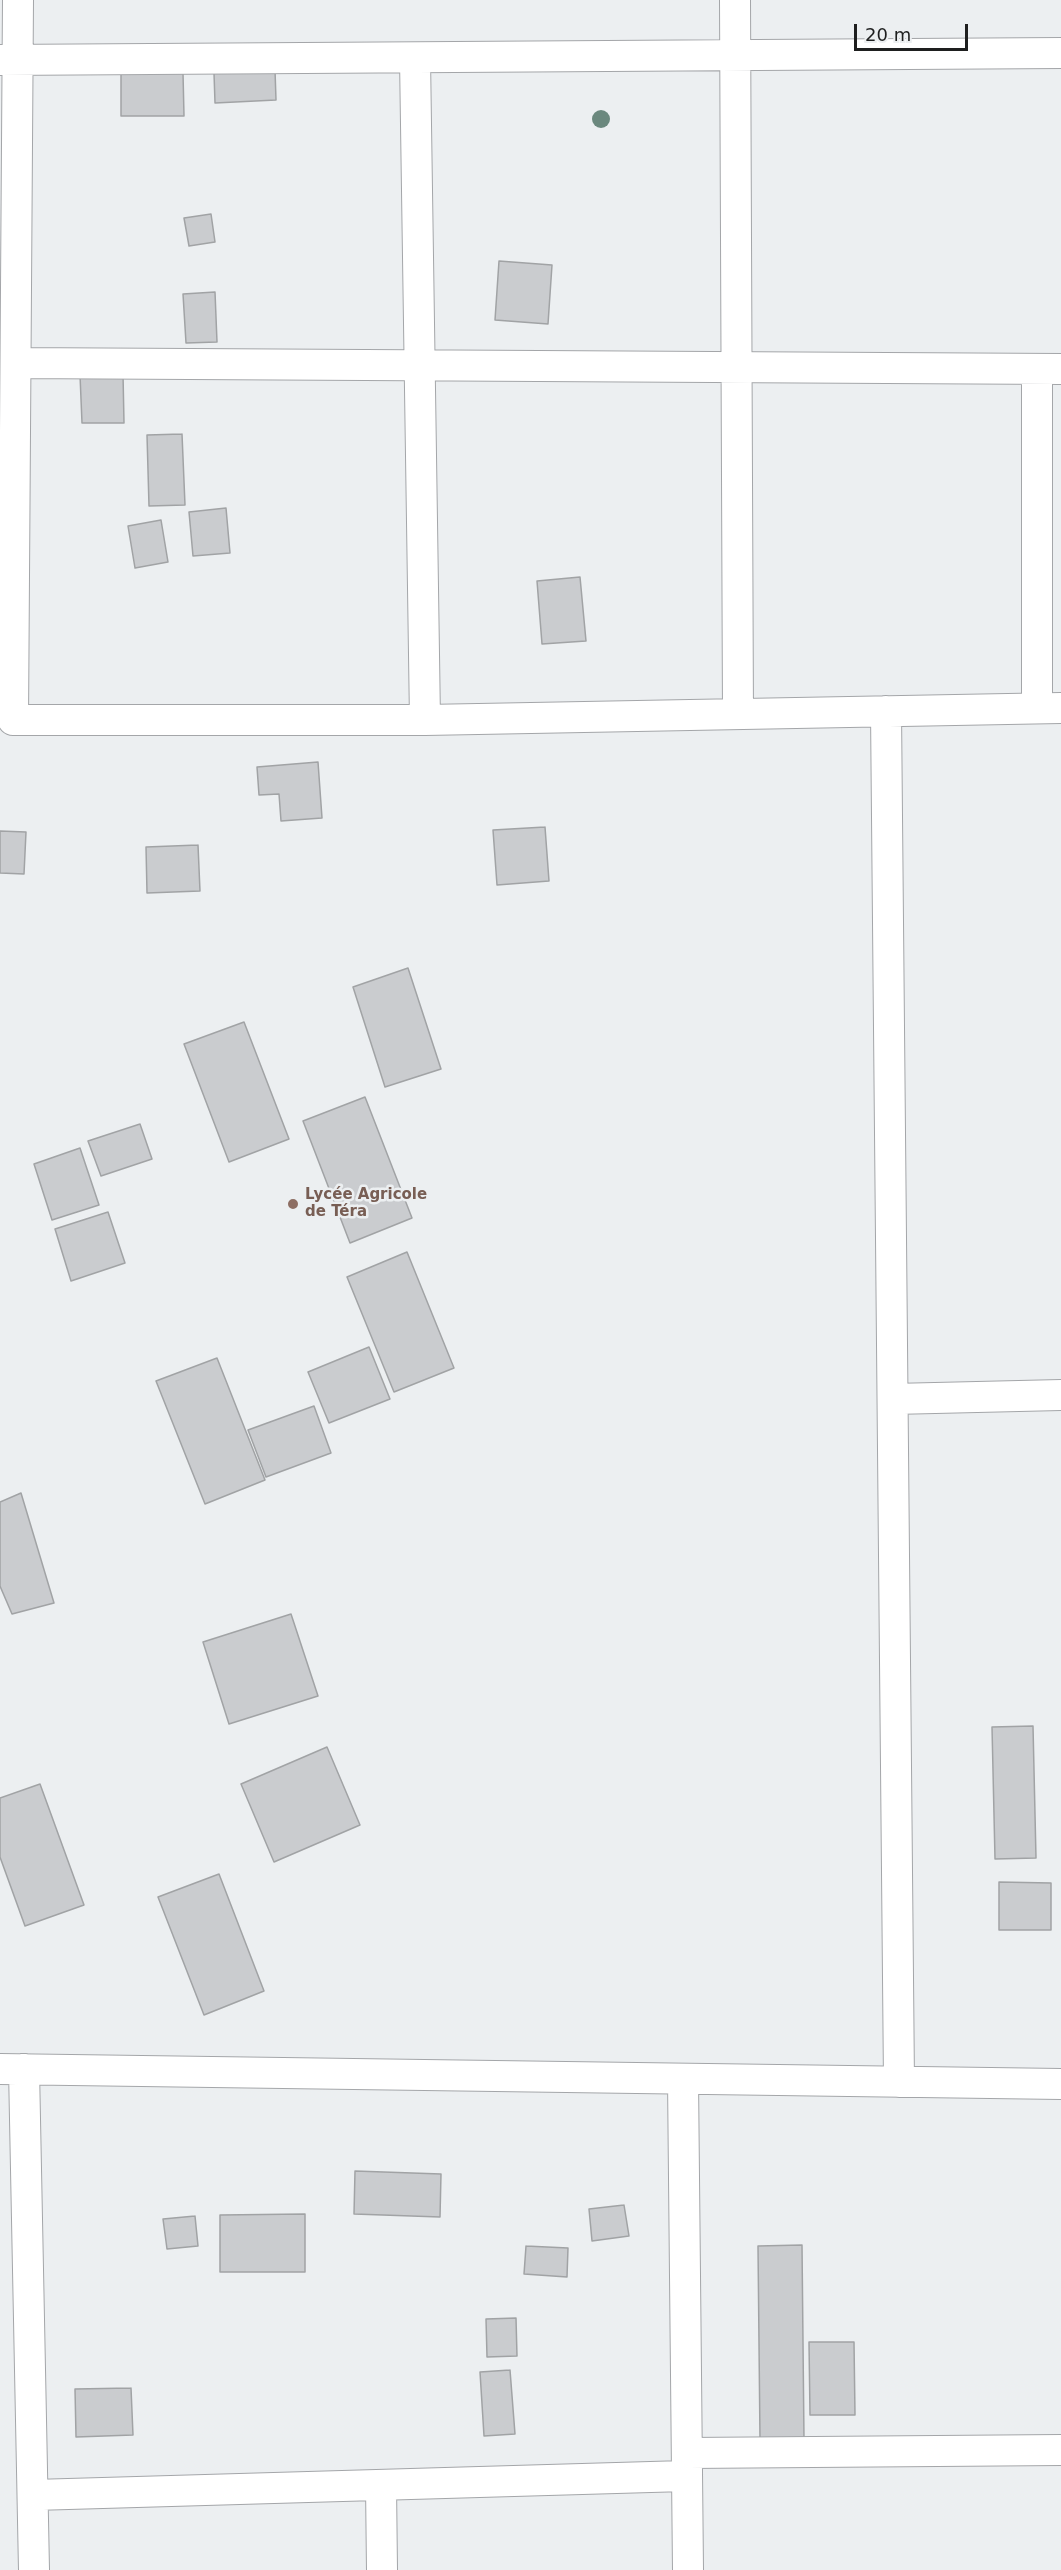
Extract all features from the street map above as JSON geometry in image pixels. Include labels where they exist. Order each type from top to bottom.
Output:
[{"type":"street","points":[[16,363],[1049,369],[1049,708],[425,720],[13,720],[16,363],[9,60],[18,0]]},
{"type":"street","points":[[735,0],[738,714]]},
{"type":"street","points":[[9,60],[1061,52]]},
{"type":"street","points":[[415,58],[425,720]]},
{"type":"street","points":[[886,711],[899,2082]]},
{"type":"street","points":[[893,1399],[1061,1395]]},
{"type":"street","points":[[34,2570],[34,2495],[12,2069],[1061,2085]]},
{"type":"street","points":[[682,2079],[688,2570]]},
{"type":"street","points":[[34,2495],[381,2485],[687,2465],[1061,2450]]},
{"type":"street","points":[[381,2485],[382,2570]]},
{"type":"building","points":[[275,70],[276,100],[215,103],[214,73]]},
{"type":"building","points":[[121,73],[183,73],[184,116],[121,116]]},
{"type":"building","points":[[211,214],[215,242],[189,246],[184,218]]},
{"type":"building","points":[[499,261],[552,265],[548,324],[495,320]]},
{"type":"building","points":[[215,292],[217,342],[186,343],[183,294]]},
{"type":"building","points":[[123,374],[124,423],[82,423],[80,375]]},
{"type":"building","points":[[182,434],[185,505],[149,506],[147,435]]},
{"type":"building","points":[[226,508],[230,553],[193,556],[189,512]]},
{"type":"building","points":[[161,520],[168,562],[135,568],[128,526]]},
{"type":"building","points":[[580,577],[586,641],[542,644],[537,581]]},
{"type":"building","points":[[318,762],[322,818],[281,821],[279,794],[259,795],[257,767]]},
{"type":"building","points":[[545,827],[549,881],[497,885],[493,830]]},
{"type":"building","points":[[0,831],[26,832],[24,874],[0,873]]},
{"type":"building","points":[[198,845],[200,891],[147,893],[146,847]]},
{"type":"building","points":[[408,968],[441,1069],[385,1087],[353,987]]},
{"type":"building","points":[[244,1022],[289,1139],[229,1162],[184,1044]]},
{"type":"building","points":[[365,1097],[412,1218],[350,1243],[303,1121]]},
{"type":"building","points":[[140,1124],[152,1159],[101,1176],[88,1141]]},
{"type":"building","points":[[80,1148],[99,1205],[52,1220],[34,1164]]},
{"type":"building","points":[[108,1212],[125,1263],[71,1281],[55,1229]]},
{"type":"building","points":[[407,1252],[454,1368],[394,1392],[347,1277]]},
{"type":"building","points":[[369,1347],[390,1399],[329,1423],[308,1372]]},
{"type":"building","points":[[217,1358],[265,1480],[205,1504],[156,1381]]},
{"type":"building","points":[[314,1406],[331,1453],[266,1477],[248,1430]]},
{"type":"building","points":[[21,1493],[54,1603],[12,1614],[0,1586],[0,1502]]},
{"type":"building","points":[[291,1614],[318,1696],[229,1724],[203,1642]]},
{"type":"building","points":[[1033,1726],[1036,1858],[995,1859],[992,1727]]},
{"type":"building","points":[[327,1747],[360,1825],[274,1862],[241,1784]]},
{"type":"building","points":[[40,1784],[84,1905],[25,1926],[0,1857],[0,1798]]},
{"type":"building","points":[[219,1874],[264,1991],[204,2015],[158,1897]]},
{"type":"building","points":[[999,1882],[1051,1883],[1051,1930],[999,1930]]},
{"type":"building","points":[[355,2171],[441,2174],[440,2217],[354,2214]]},
{"type":"building","points":[[624,2205],[629,2236],[592,2241],[589,2209]]},
{"type":"building","points":[[305,2214],[305,2272],[220,2272],[220,2215]]},
{"type":"building","points":[[195,2216],[198,2246],[167,2249],[163,2219]]},
{"type":"building","points":[[802,2245],[804,2440],[760,2440],[758,2246]]},
{"type":"building","points":[[526,2246],[568,2248],[567,2277],[524,2274]]},
{"type":"building","points":[[516,2318],[517,2356],[487,2357],[486,2319]]},
{"type":"building","points":[[809,2342],[854,2342],[855,2415],[810,2415]]},
{"type":"building","points":[[510,2370],[515,2434],[484,2436],[480,2372]]},
{"type":"building","points":[[131,2388],[133,2435],[76,2437],[75,2389]]},
{"type":"place","name":"Lycée Agricole de Téra","points":[[293,1204]]}]
